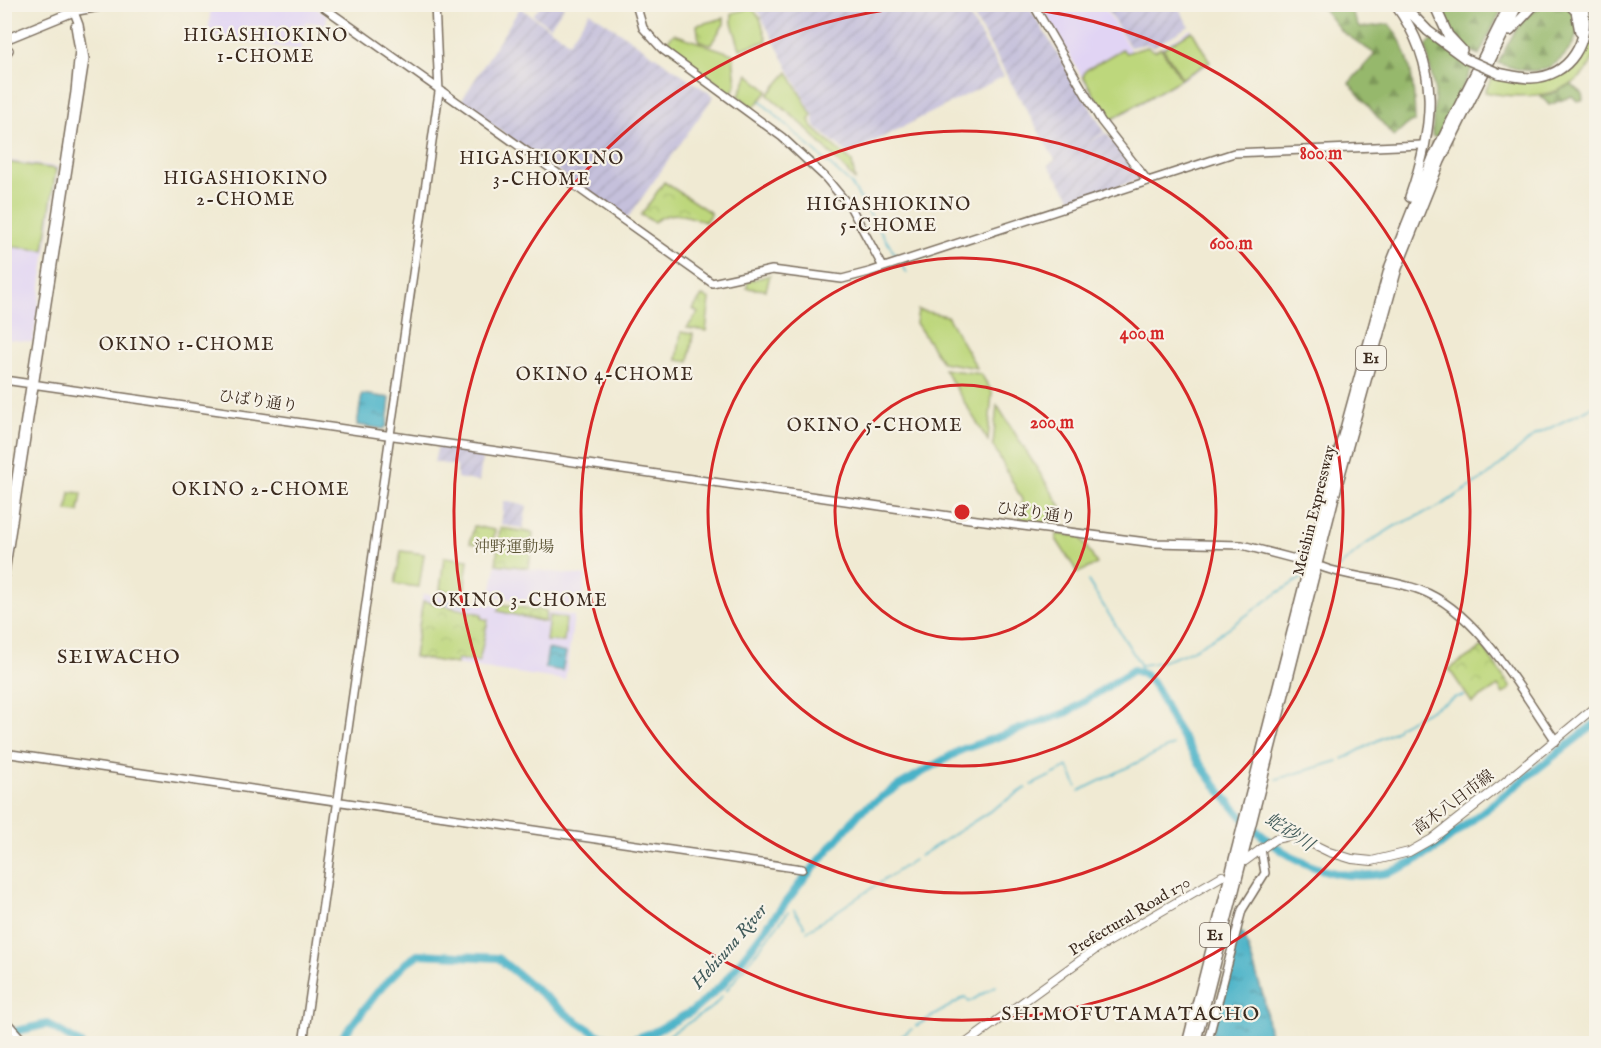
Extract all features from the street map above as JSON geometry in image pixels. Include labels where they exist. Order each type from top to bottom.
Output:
[{"type":"highway","points":[[4,39],[70,8],[113,4]]},
{"type":"highway","points":[[1376,311],[1423,158],[1430,108],[1429,79],[1423,58],[1413,33],[1395,4]]},
{"type":"highway","points":[[1402,4],[1428,31],[1468,57],[1500,71],[1533,78],[1561,69],[1580,46],[1585,32],[1582,4]]},
{"type":"highway","points":[[1434,4],[1448,35],[1468,57]]},
{"type":"highway","name":"Meishin Expressway","points":[[1187,1044],[1251,811],[1376,311],[1398,243],[1433,158],[1510,4]]},
{"type":"highway","name":"Meishin Expressway","points":[[1271,729],[1371,356],[1397,268],[1440,161],[1518,4]]},
{"type":"highway","points":[[1496,50],[1522,16],[1535,4]]},
{"type":"highway","points":[[1500,71],[1525,74],[1546,72],[1569,57],[1581,32],[1575,11],[1569,4]]},
{"type":"highway","name":"Meishin Expressway","points":[[1195,1044],[1246,829]]},
{"type":"main road","name":"高木八日市線","points":[[1245,861],[1275,839],[1294,835],[1329,852],[1360,860],[1383,859],[1409,852],[1432,839],[1556,741],[1596,706]]},
{"type":"main road","name":"Prefectural Road 170","points":[[965,1044],[1096,949],[1222,876]]},
{"type":"street","points":[[319,4],[439,92],[709,282],[772,270],[842,279],[1147,180],[1242,152],[1422,145]]},
{"type":"street","points":[[303,1044],[388,435],[439,92],[435,4]]},
{"type":"street","points":[[636,4],[643,28],[662,49],[782,137],[825,177],[850,208],[886,266]]},
{"type":"street","points":[[1033,4],[1101,121],[1147,180]]},
{"type":"street","points":[[4,579],[79,60],[78,42],[70,8]]},
{"type":"street","name":"ひばり通り","points":[[4,380],[1076,533],[1154,543],[1242,545],[1299,560]]},
{"type":"street","points":[[4,552],[32,384]]},
{"type":"street","points":[[1322,567],[1413,587],[1430,594],[1458,611],[1476,629],[1556,741]]},
{"type":"street","points":[[4,753],[802,869]]},
{"type":"street","points":[[1207,1044],[1242,910],[1265,873],[1261,849]]},
{"type":"street","points":[[4,1019],[23,1041]]},
{"type":"shaded area","points":[[758,4],[963,5],[1004,76],[849,154],[815,127],[813,115],[757,9]]},
{"type":"shaded area","points":[[211,5],[311,5],[327,15],[326,24],[305,22],[301,50],[208,36]]},
{"type":"shaded area","points":[[541,5],[565,5],[550,27],[533,15]]},
{"type":"shaded area","points":[[967,5],[1028,5],[1105,132],[1086,144],[1106,133],[1141,176],[1140,179],[1074,202],[1048,165],[1055,160]]},
{"type":"shaded area","points":[[1041,5],[1103,5],[1131,51],[1147,46],[1156,50],[1191,29],[1211,63],[1108,123]]},
{"type":"shaded area","points":[[1105,5],[1177,5],[1189,26],[1153,47],[1145,44],[1130,47]]},
{"type":"shaded area","points":[[520,8],[569,42],[590,12],[714,96],[627,219],[460,103]]},
{"type":"shaded area","points":[[5,160],[58,167],[33,342],[5,339]]},
{"type":"shaded area","points":[[438,445],[483,451],[479,482],[457,478],[457,466],[434,462]]},
{"type":"shaded area","points":[[504,501],[527,506],[523,528],[501,525]]},
{"type":"shaded area","points":[[496,565],[586,576],[580,609],[491,596]]},
{"type":"shaded area","points":[[423,594],[498,606],[498,612],[529,617],[528,619],[545,623],[547,612],[574,616],[565,680],[413,658]]},
{"type":"green space","points":[[1320,5],[1374,5],[1352,12],[1359,28],[1389,24],[1397,35],[1408,58],[1411,71],[1415,122],[1410,122],[1394,137],[1349,83],[1375,54],[1341,31]]},
{"type":"green space","points":[[1439,5],[1504,5],[1479,55],[1459,40]]},
{"type":"green space","points":[[1544,5],[1565,6],[1574,15],[1577,33],[1568,51],[1561,59],[1544,69],[1521,70],[1498,63],[1522,22],[1528,15]]},
{"type":"green space","points":[[752,8],[760,18],[767,41],[740,49],[732,23],[732,13]]},
{"type":"green space","points":[[1588,17],[1596,17],[1596,50],[1589,66],[1579,78],[1566,87],[1534,95],[1517,96],[1485,92],[1493,74],[1529,79],[1571,64],[1582,50],[1587,36]]},
{"type":"green space","points":[[724,18],[724,24],[711,44],[699,41],[697,25]]},
{"type":"green space","points":[[1192,31],[1210,62],[1182,78],[1163,48]]},
{"type":"green space","points":[[674,34],[733,54],[736,85],[731,93],[664,44]]},
{"type":"green space","points":[[1432,40],[1473,66],[1437,138],[1432,136],[1435,93],[1426,46]]},
{"type":"green space","points":[[1147,47],[1155,51],[1161,48],[1181,79],[1109,121],[1083,76],[1086,70],[1122,49],[1126,53]]},
{"type":"green space","points":[[788,72],[812,115],[809,120],[813,128],[852,162],[855,180],[804,126],[768,95]]},
{"type":"green space","points":[[748,74],[768,91],[753,108],[739,96]]},
{"type":"green space","points":[[1571,84],[1582,93],[1583,100],[1577,101],[1572,96],[1549,105],[1541,96],[1554,93]]},
{"type":"green space","points":[[5,162],[56,169],[44,250],[5,246]]},
{"type":"green space","points":[[664,182],[711,213],[705,222],[685,215],[673,214],[654,222],[641,215]]},
{"type":"green space","points":[[770,275],[766,290],[747,288],[748,281]]},
{"type":"green space","points":[[702,296],[710,299],[706,331],[687,328],[698,313],[693,309]]},
{"type":"green space","points":[[918,310],[947,316],[977,368],[942,362],[916,323]]},
{"type":"green space","points":[[681,332],[693,334],[689,362],[677,360]]},
{"type":"green space","points":[[944,369],[981,374],[992,392],[988,441]]},
{"type":"green space","points":[[997,405],[1065,513],[1056,525],[1024,521],[1020,517],[1022,500],[993,445]]},
{"type":"green space","points":[[70,492],[82,493],[79,512],[67,511]]},
{"type":"green space","points":[[474,526],[495,530],[492,547],[470,543]]},
{"type":"green space","name":"沖野運動場","points":[[500,528],[533,533],[529,568],[496,564]]},
{"type":"green space","points":[[1057,534],[1080,536],[1097,564],[1078,573],[1056,539]]},
{"type":"green space","points":[[401,551],[424,554],[419,587],[395,584]]},
{"type":"green space","points":[[444,557],[468,560],[464,594],[440,590]]},
{"type":"green space","points":[[423,601],[482,614],[481,618],[488,620],[479,662],[457,659],[456,664],[414,657]]},
{"type":"green space","points":[[500,604],[546,611],[545,622],[498,611]]},
{"type":"green space","points":[[549,616],[566,618],[564,642],[546,641]]},
{"type":"green space","points":[[1483,647],[1511,688],[1503,694],[1498,686],[1472,703],[1449,669]]},
{"type":"water","points":[[362,394],[390,398],[387,426],[383,429],[357,425]]},
{"type":"water","points":[[548,649],[566,653],[562,671],[545,668]]},
{"type":"water","points":[[1240,932],[1244,934],[1264,999],[1271,1043],[1209,1044]]},
{"type":"waterway","points":[[760,101],[851,184],[898,259]]},
{"type":"waterway","points":[[901,263],[907,273]]},
{"type":"waterway","points":[[1338,568],[1366,544],[1395,526],[1438,507],[1486,477],[1534,436],[1596,405]]},
{"type":"waterway","points":[[1318,575],[1328,572]]},
{"type":"waterway","points":[[1139,671],[1140,665],[1184,654],[1205,643],[1302,578]]},
{"type":"waterway","points":[[1088,581],[1140,664]]},
{"type":"waterway","points":[[441,601],[475,605]]},
{"type":"waterway","name":"Hebisuna River","points":[[337,1044],[380,989],[407,962],[419,954],[498,958],[570,1017],[598,1035],[626,1042],[656,1031],[694,1010],[723,984],[799,885],[861,811],[898,786],[961,750],[1068,712],[1133,670],[1148,677],[1158,691],[1173,722],[1211,780],[1259,833],[1286,853],[1317,868],[1350,875],[1393,871],[1435,849],[1596,723]]},
{"type":"waterway","points":[[1343,759],[1397,730],[1399,726],[1456,697],[1464,696]]},
{"type":"waterway","points":[[1079,791],[1173,745]]},
{"type":"waterway","points":[[1277,779],[1338,761]]},
{"type":"waterway","points":[[1032,785],[1068,767],[1077,787]]},
{"type":"waterway","points":[[920,856],[1026,788]]},
{"type":"waterway","points":[[807,931],[914,860]]},
{"type":"waterway","points":[[794,910],[805,927]]},
{"type":"waterway","points":[[726,991],[788,912]]},
{"type":"waterway","points":[[916,1026],[965,997],[969,1002],[996,986]]},
{"type":"waterway","points":[[669,1035],[713,1007],[722,996]]},
{"type":"waterway","name":"Hebisuna River","points":[[4,1034],[47,1024],[81,1044]]},
{"type":"waterway","points":[[890,1044],[912,1029]]},
{"type":"tunnel","points":[[1422,145],[1456,144]]},
{"type":"district","name":"HIGASHIOKINO 1-CHOME","points":[[266,46]]},
{"type":"district","name":"HIGASHIOKINO 3-CHOME","points":[[542,169]]},
{"type":"district","name":"HIGASHIOKINO 2-CHOME","points":[[246,189]]},
{"type":"district","name":"HIGASHIOKINO 5-CHOME","points":[[889,215]]},
{"type":"district","name":"OKINO 1-CHOME","points":[[187,345]]},
{"type":"district","name":"OKINO 4-CHOME","points":[[605,375]]},
{"type":"district","name":"OKINO 5-CHOME","points":[[875,426]]},
{"type":"district","name":"OKINO 2-CHOME","points":[[261,490]]},
{"type":"district","name":"OKINO 3-CHOME","points":[[520,601]]},
{"type":"district","name":"SEIWACHO","points":[[119,657]]},
{"type":"district","name":"SHIMOFUTAMATACHO","points":[[1131,1014]]},
{"type":"water label","name":"蛇砂川","points":[[1289,833]]}]
